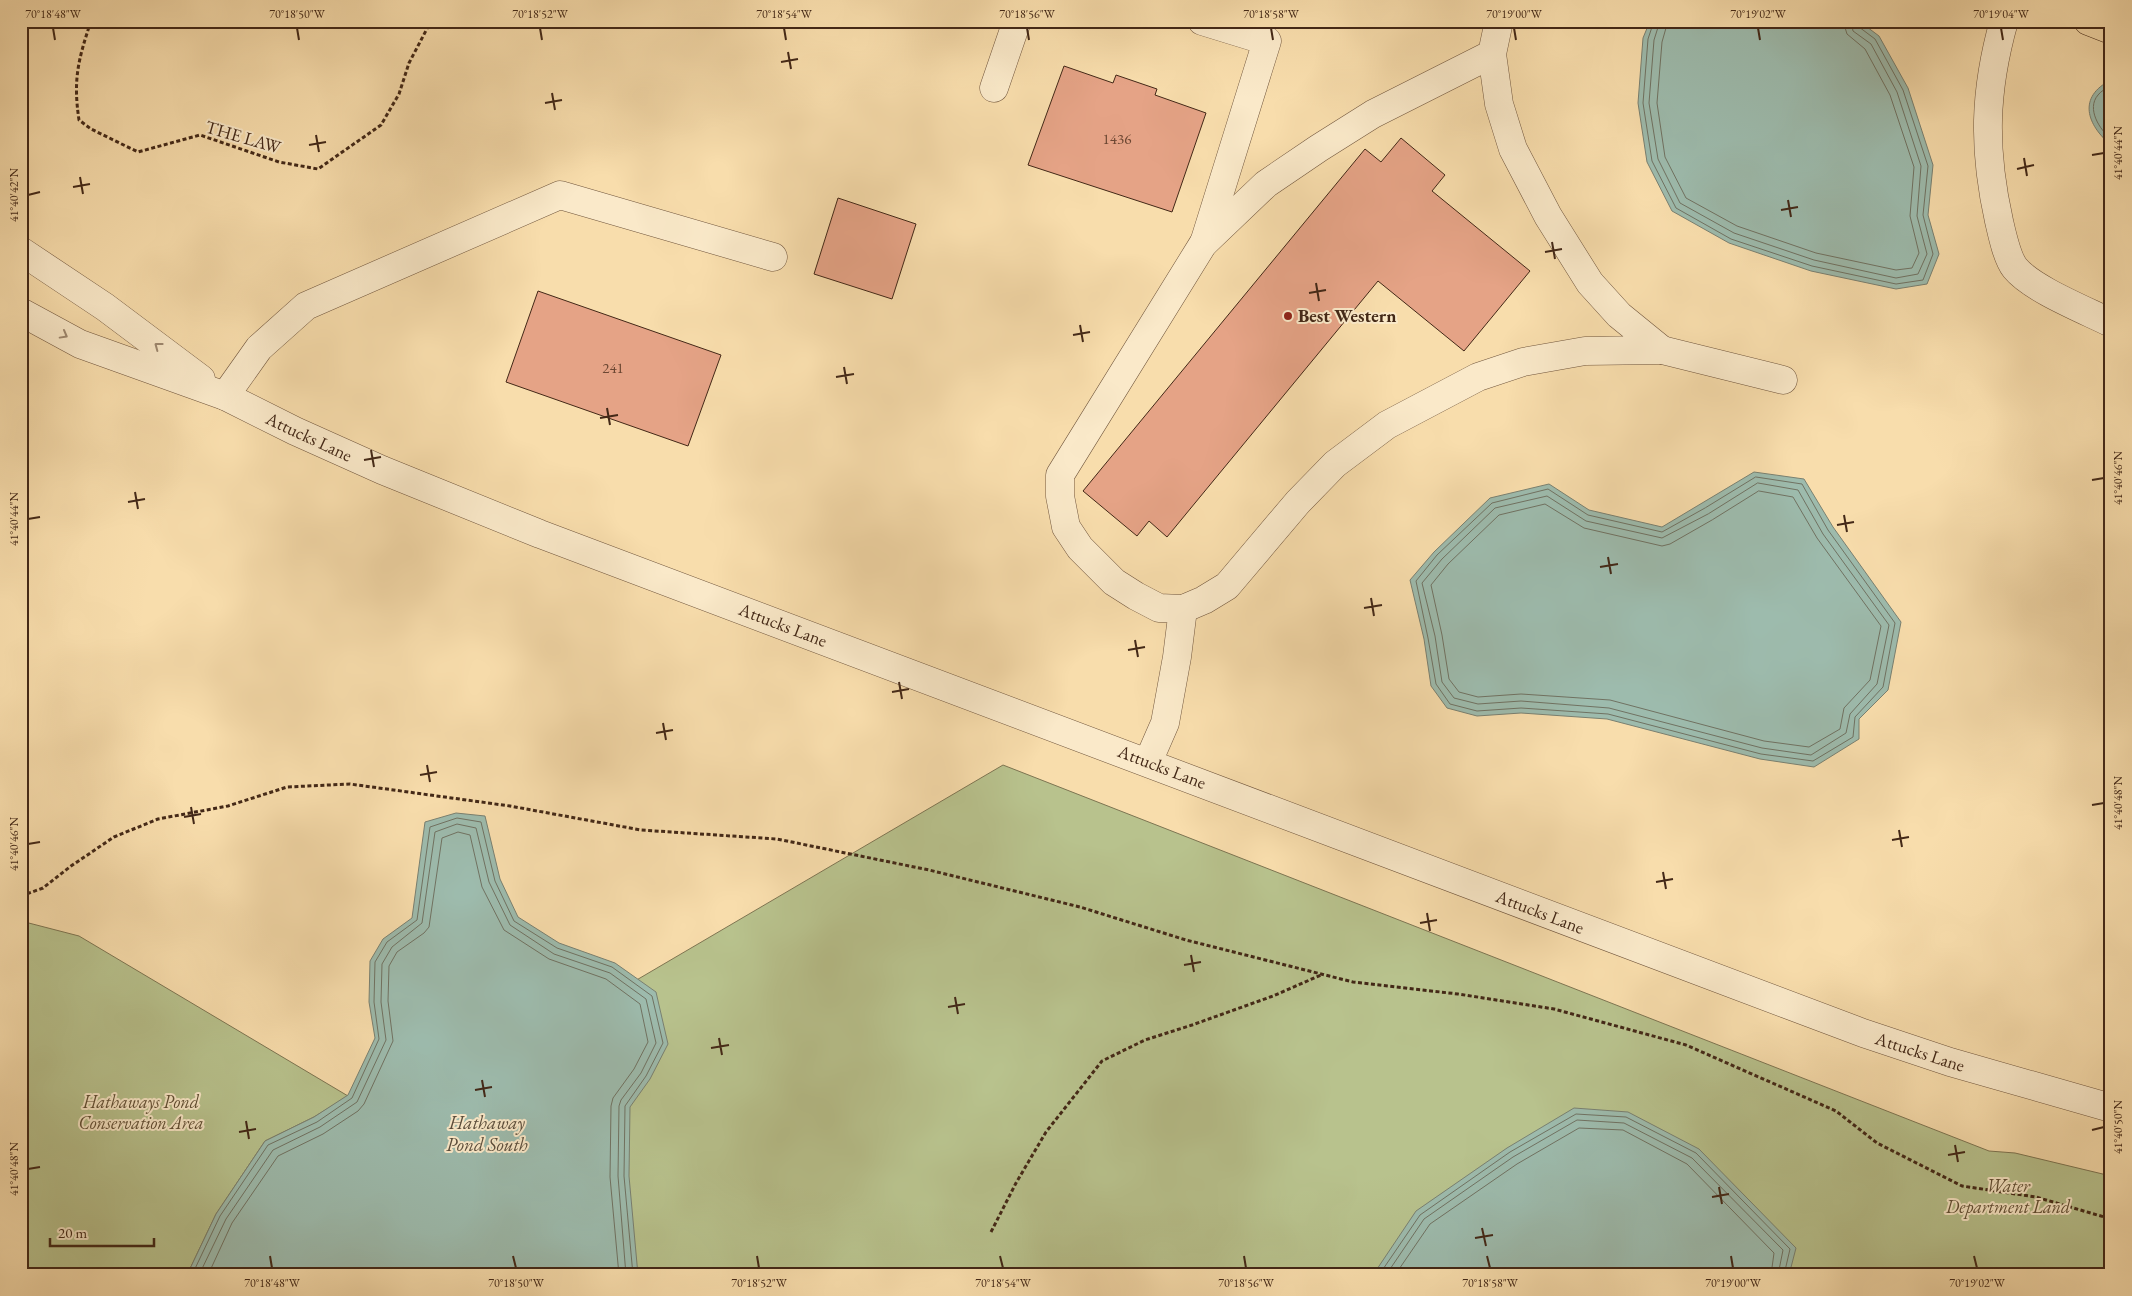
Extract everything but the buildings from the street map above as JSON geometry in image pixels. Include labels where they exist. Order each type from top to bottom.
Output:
[{"type":"main road","points":[[2088,21],[2111,30]]},
{"type":"street","points":[[994,88],[1017,21]]},
{"type":"street","points":[[1202,21],[1267,41],[1203,244],[1060,475],[1060,496],[1066,527],[1080,548],[1114,582],[1136,596],[1159,608],[1182,609],[1204,600],[1227,586],[1298,502],[1335,464],[1396,421],[1478,376],[1522,362],[1585,350],[1662,350],[1782,380]]},
{"type":"street","points":[[1499,21],[1492,54],[1499,104],[1512,149],[1548,216],[1590,282],[1618,315],[1662,350]]},
{"type":"street","points":[[2004,21],[1993,64],[1987,129],[1989,164],[2002,236],[2014,267],[2026,278],[2049,292],[2111,322]]},
{"type":"street","points":[[1203,244],[1266,184],[1319,148],[1373,114],[1492,54]]},
{"type":"street","points":[[225,396],[259,348],[306,306],[560,195],[772,257]]},
{"type":"street","name":"Attucks Lane","points":[[21,251],[105,307],[225,396]]},
{"type":"street","name":"Attucks Lane","points":[[21,312],[80,344],[225,396],[295,431],[382,470],[540,534],[1863,1033],[1950,1062],[2111,1108]]},
{"type":"street","points":[[1148,762],[1165,723],[1177,657],[1182,609]]},
{"type":"path","name":"THE LAW","points":[[91,21],[79,57],[75,92],[79,120],[91,129],[138,152],[200,135],[279,162],[318,169],[381,125],[399,94],[409,63],[432,21]]},
{"type":"path","points":[[21,896],[43,888],[71,866],[114,837],[158,819],[228,806],[288,787],[350,784],[510,806],[641,830],[777,838],[929,870],[1071,905],[1186,940],[1322,975],[1353,982],[1458,994],[1554,1009],[1686,1045],[1836,1111],[1877,1143],[1962,1186],[2036,1196],[2111,1219]]},
{"type":"path","points":[[991,1232],[1016,1183],[1046,1132],[1102,1061],[1146,1040],[1192,1026],[1322,975]]},
{"type":"green space","name":"Water Department Land","points":[[1003,765],[1989,1151],[2015,1153],[2111,1176],[2111,1275],[634,1275],[611,995]]},
{"type":"green space","name":"Hathaways Pond Conservation Area","points":[[21,921],[79,936],[348,1096],[314,1117],[265,1141],[216,1214],[187,1275],[21,1275]]},
{"type":"water","points":[[1650,21],[1859,21],[1879,36],[1908,88],[1933,165],[1928,215],[1939,254],[1927,284],[1896,289],[1811,271],[1729,243],[1672,211],[1647,162],[1638,103],[1643,38]]},
{"type":"water","points":[[2111,80],[2111,145],[2096,129],[2089,111],[2093,95],[2100,87]]},
{"type":"water","points":[[1754,472],[1804,479],[1833,527],[1901,622],[1888,690],[1859,719],[1859,739],[1814,767],[1760,759],[1607,719],[1521,713],[1477,716],[1447,708],[1431,686],[1424,639],[1410,580],[1434,552],[1490,498],[1549,484],[1589,510],[1662,527]]},
{"type":"water","name":"Hathaway Pond South","points":[[456,813],[485,816],[500,879],[518,917],[559,943],[615,963],[656,992],[668,1044],[650,1079],[630,1107],[629,1176],[638,1275],[187,1275],[216,1214],[265,1141],[314,1117],[348,1095],[375,1038],[369,1002],[370,961],[383,939],[412,918],[425,822]]},
{"type":"water","points":[[1574,1108],[1628,1112],[1699,1149],[1796,1248],[1789,1275],[1373,1275],[1416,1211],[1507,1148]]},
{"type":"place","name":"Best Western","points":[[1288,316]]}]
